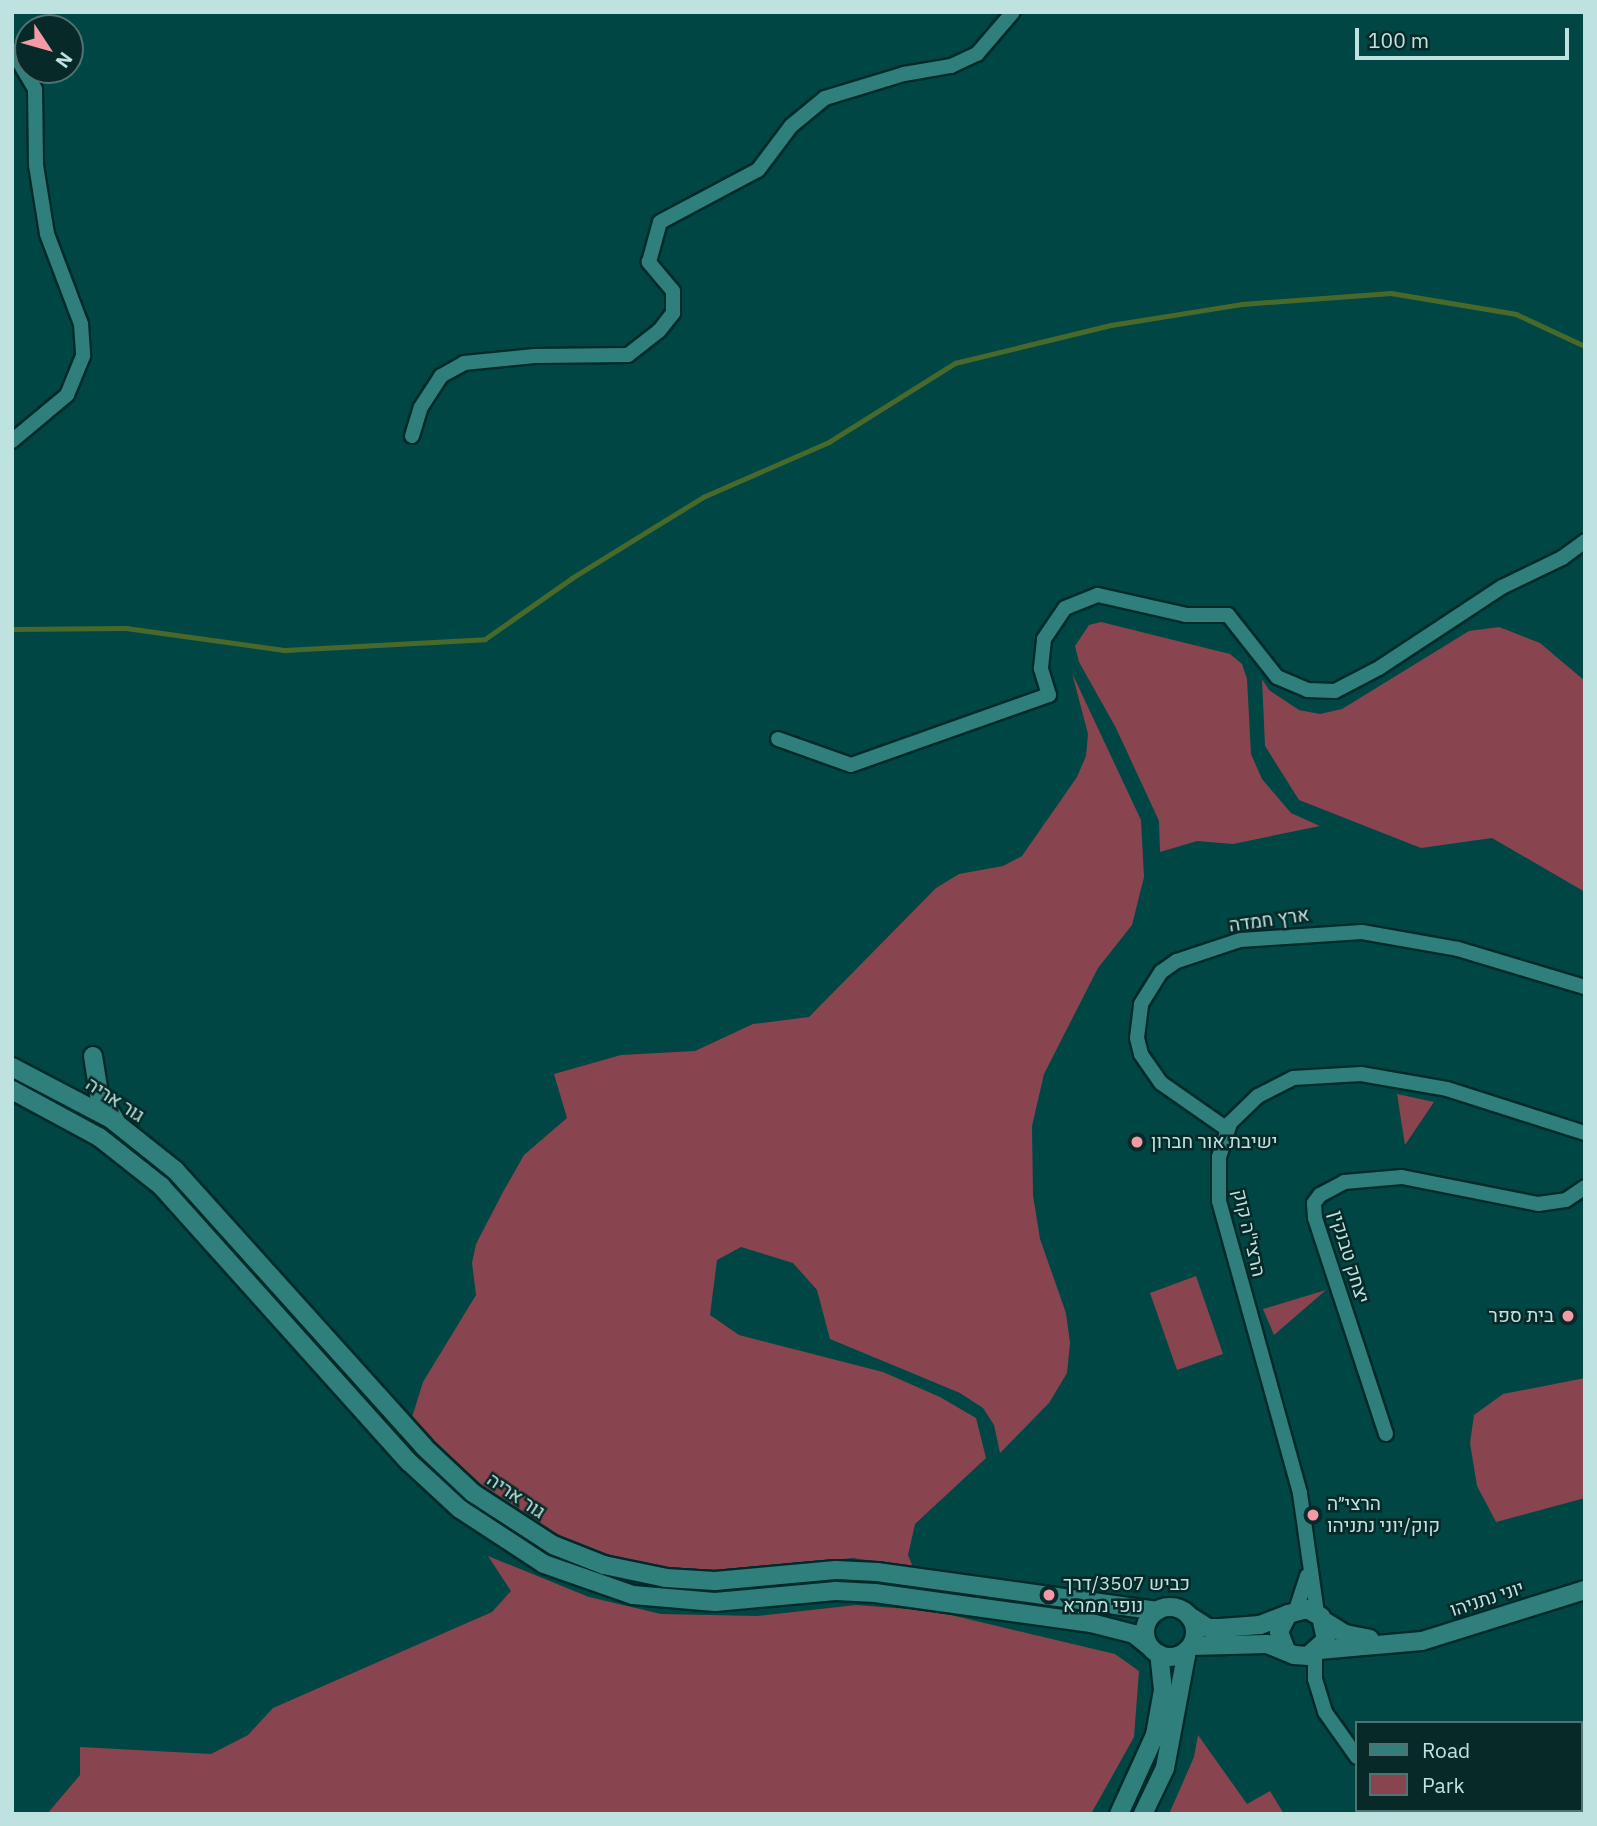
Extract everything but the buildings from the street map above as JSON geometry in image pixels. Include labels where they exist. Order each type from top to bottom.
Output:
[{"type":"main road","points":[[93,1056],[99,1095],[119,1126]]},
{"type":"main road","name":"גור אריה","points":[[12,1068],[119,1126],[197,1191],[401,1424],[454,1477],[503,1515],[553,1545],[637,1574],[715,1581],[836,1570],[877,1572],[1157,1611]]},
{"type":"main road","name":"גור אריה","points":[[12,1090],[99,1137],[161,1186],[409,1462],[460,1510],[544,1564],[633,1595],[715,1602],[836,1591],[875,1593],[1091,1623],[1134,1634],[1154,1650]]},
{"type":"main road","name":"יוני נתניהו","points":[[1317,1652],[1401,1643],[1462,1630],[1585,1590]]},
{"type":"main road","points":[[1119,1814],[1155,1735],[1163,1690],[1154,1650],[1145,1631],[1157,1611],[1174,1608],[1208,1628],[1260,1625],[1292,1612],[1321,1617],[1326,1640],[1317,1652],[1290,1652],[1267,1644],[1189,1648],[1173,1657],[1154,1650]]},
{"type":"main road","points":[[1290,1652],[1279,1632],[1292,1612]]},
{"type":"main road","points":[[1143,1814],[1165,1768],[1195,1630],[1189,1616]]},
{"type":"main road","name":"יוני נתניהו","points":[[1321,1617],[1345,1634],[1401,1643]]},
{"type":"street","points":[[412,436],[421,407],[442,376],[464,363],[534,356],[628,355],[659,331],[673,313],[673,291],[649,262],[660,222],[758,170],[791,126],[825,98],[904,74],[951,66],[978,54],[1013,12]]},
{"type":"street","points":[[12,50],[35,89],[36,165],[47,234],[81,324],[83,356],[67,395],[12,441]]},
{"type":"street","points":[[778,739],[851,765],[1049,695],[1041,668],[1044,639],[1065,608],[1098,595],[1186,615],[1228,615],[1277,677],[1307,690],[1335,691],[1379,668],[1502,587],[1562,558],[1585,541]]},
{"type":"street","name":"ארץ חמדה","points":[[1227,1129],[1161,1083],[1141,1054],[1137,1038],[1141,1004],[1161,972],[1177,961],[1240,940],[1362,932],[1458,949],[1585,987]]},
{"type":"street","name":"הרצי\"ה קוק","points":[[1321,1617],[1300,1493],[1221,1212],[1218,1170],[1227,1129],[1244,1106],[1275,1086],[1293,1079],[1361,1074],[1447,1090],[1585,1133]]},
{"type":"street","name":"יצחק טבנקין","points":[[1386,1434],[1315,1218],[1314,1203],[1320,1195],[1343,1182],[1402,1177],[1538,1204],[1566,1200],[1585,1187]]},
{"type":"street","name":"הרצי\"ה קוק","points":[[1292,1612],[1304,1594],[1309,1557]]},
{"type":"street","points":[[1290,1652],[1317,1685]]},
{"type":"street","points":[[1317,1652],[1317,1685],[1325,1712],[1356,1756]]},
{"type":"green space","points":[[1101,622],[1230,654],[1242,664],[1247,679],[1251,754],[1262,779],[1291,813],[1320,826],[1233,844],[1197,841],[1160,852],[1159,821],[1116,728],[1079,662],[1075,646],[1089,625]]},
{"type":"green space","points":[[1499,627],[1540,643],[1585,681],[1585,892],[1492,838],[1421,848],[1299,800],[1265,746],[1262,679],[1269,690],[1299,710],[1320,714],[1342,709],[1469,631]]},
{"type":"green space","points":[[1072,673],[1141,820],[1144,877],[1132,925],[1098,968],[1044,1074],[1032,1126],[1033,1195],[1040,1239],[1066,1313],[1070,1343],[1067,1373],[1049,1403],[1000,1453],[994,1425],[983,1408],[960,1393],[830,1339],[817,1290],[793,1263],[741,1247],[717,1260],[710,1315],[739,1335],[883,1372],[940,1397],[976,1418],[986,1458],[915,1524],[908,1555],[913,1567],[853,1558],[714,1572],[630,1566],[578,1548],[501,1507],[409,1427],[423,1382],[476,1295],[472,1263],[476,1244],[524,1155],[567,1118],[554,1074],[621,1055],[695,1051],[753,1024],[809,1017],[936,888],[959,874],[1003,866],[1022,856],[1077,777],[1086,756],[1088,734]]},
{"type":"green space","points":[[1397,1094],[1434,1102],[1405,1145]]},
{"type":"green space","points":[[1196,1276],[1223,1354],[1177,1370],[1150,1293]]},
{"type":"green space","points":[[1326,1290],[1274,1335],[1263,1309]]},
{"type":"green space","points":[[1585,1378],[1585,1498],[1496,1522],[1477,1486],[1470,1443],[1474,1415],[1503,1394]]},
{"type":"green space","points":[[488,1556],[589,1597],[661,1614],[757,1616],[856,1605],[934,1611],[1115,1654],[1139,1671],[1134,1737],[1091,1814],[47,1814],[80,1775],[80,1747],[211,1754],[248,1735],[273,1708],[492,1612],[511,1591]]},
{"type":"green space","points":[[1198,1735],[1247,1804],[1270,1791],[1284,1814],[1169,1814],[1194,1757]]},
{"type":"waterway","points":[[12,629],[126,628],[285,650],[485,639],[572,578],[703,497],[829,442],[955,363],[1111,325],[1242,304],[1391,293],[1516,314],[1585,346]]},
{"type":"place","name":"ישיבת אור חברון","points":[[1137,1142]]},
{"type":"place","name":"בית ספר","points":[[1568,1316]]},
{"type":"place","name":"הרצי״ה קוק/יוני נתניהו","points":[[1313,1515]]},
{"type":"place","name":"כביש 3507/דרך נופי ממרא","points":[[1049,1595]]}]
